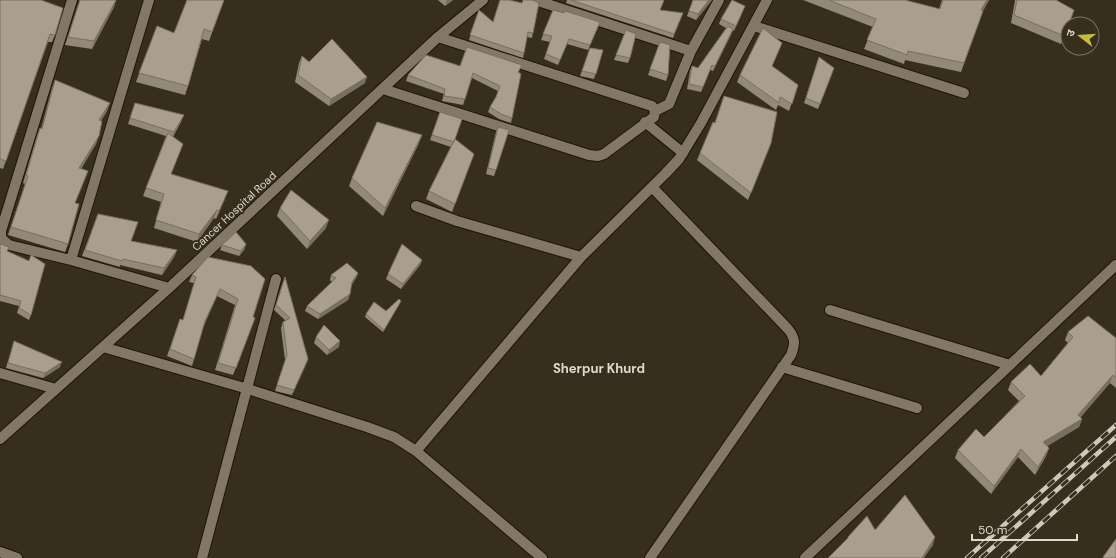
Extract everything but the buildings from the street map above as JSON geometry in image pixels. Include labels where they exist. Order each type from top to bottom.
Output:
[{"type":"street","points":[[72,0],[1,231],[1,238],[9,244],[169,288]]},
{"type":"street","points":[[71,260],[149,0]]},
{"type":"street","name":"Cancer Hospital Road","points":[[0,439],[169,288],[438,37],[483,0]]},
{"type":"street","points":[[535,0],[691,51]]},
{"type":"street","points":[[655,111],[669,104],[691,51],[719,0]]},
{"type":"street","points":[[416,451],[581,257],[666,174],[683,153],[701,123],[767,0]]},
{"type":"street","points":[[754,26],[964,93]]},
{"type":"street","points":[[383,89],[589,155],[598,156],[604,154],[654,117],[655,111],[652,106],[438,37]]},
{"type":"street","points":[[646,122],[683,153]]},
{"type":"street","points":[[650,558],[782,367],[794,346],[794,337],[652,187]]},
{"type":"street","points":[[416,206],[457,221],[581,257]]},
{"type":"street","points":[[805,558],[1116,264]]},
{"type":"street","points":[[202,558],[276,280]]},
{"type":"street","points":[[830,310],[1010,365]]},
{"type":"street","points":[[103,347],[248,389],[394,437],[416,451],[542,558]]},
{"type":"street","points":[[782,367],[917,408]]},
{"type":"street","points":[[0,372],[56,389]]},
{"type":"street","points":[[0,552],[17,558]]},
{"type":"railway","points":[[967,558],[1116,425]]},
{"type":"railway","points":[[981,558],[1116,437]]},
{"type":"railway","points":[[1003,558],[1116,456]]},
{"type":"district","name":"Sherpur Khurd","points":[[599,368]]}]
